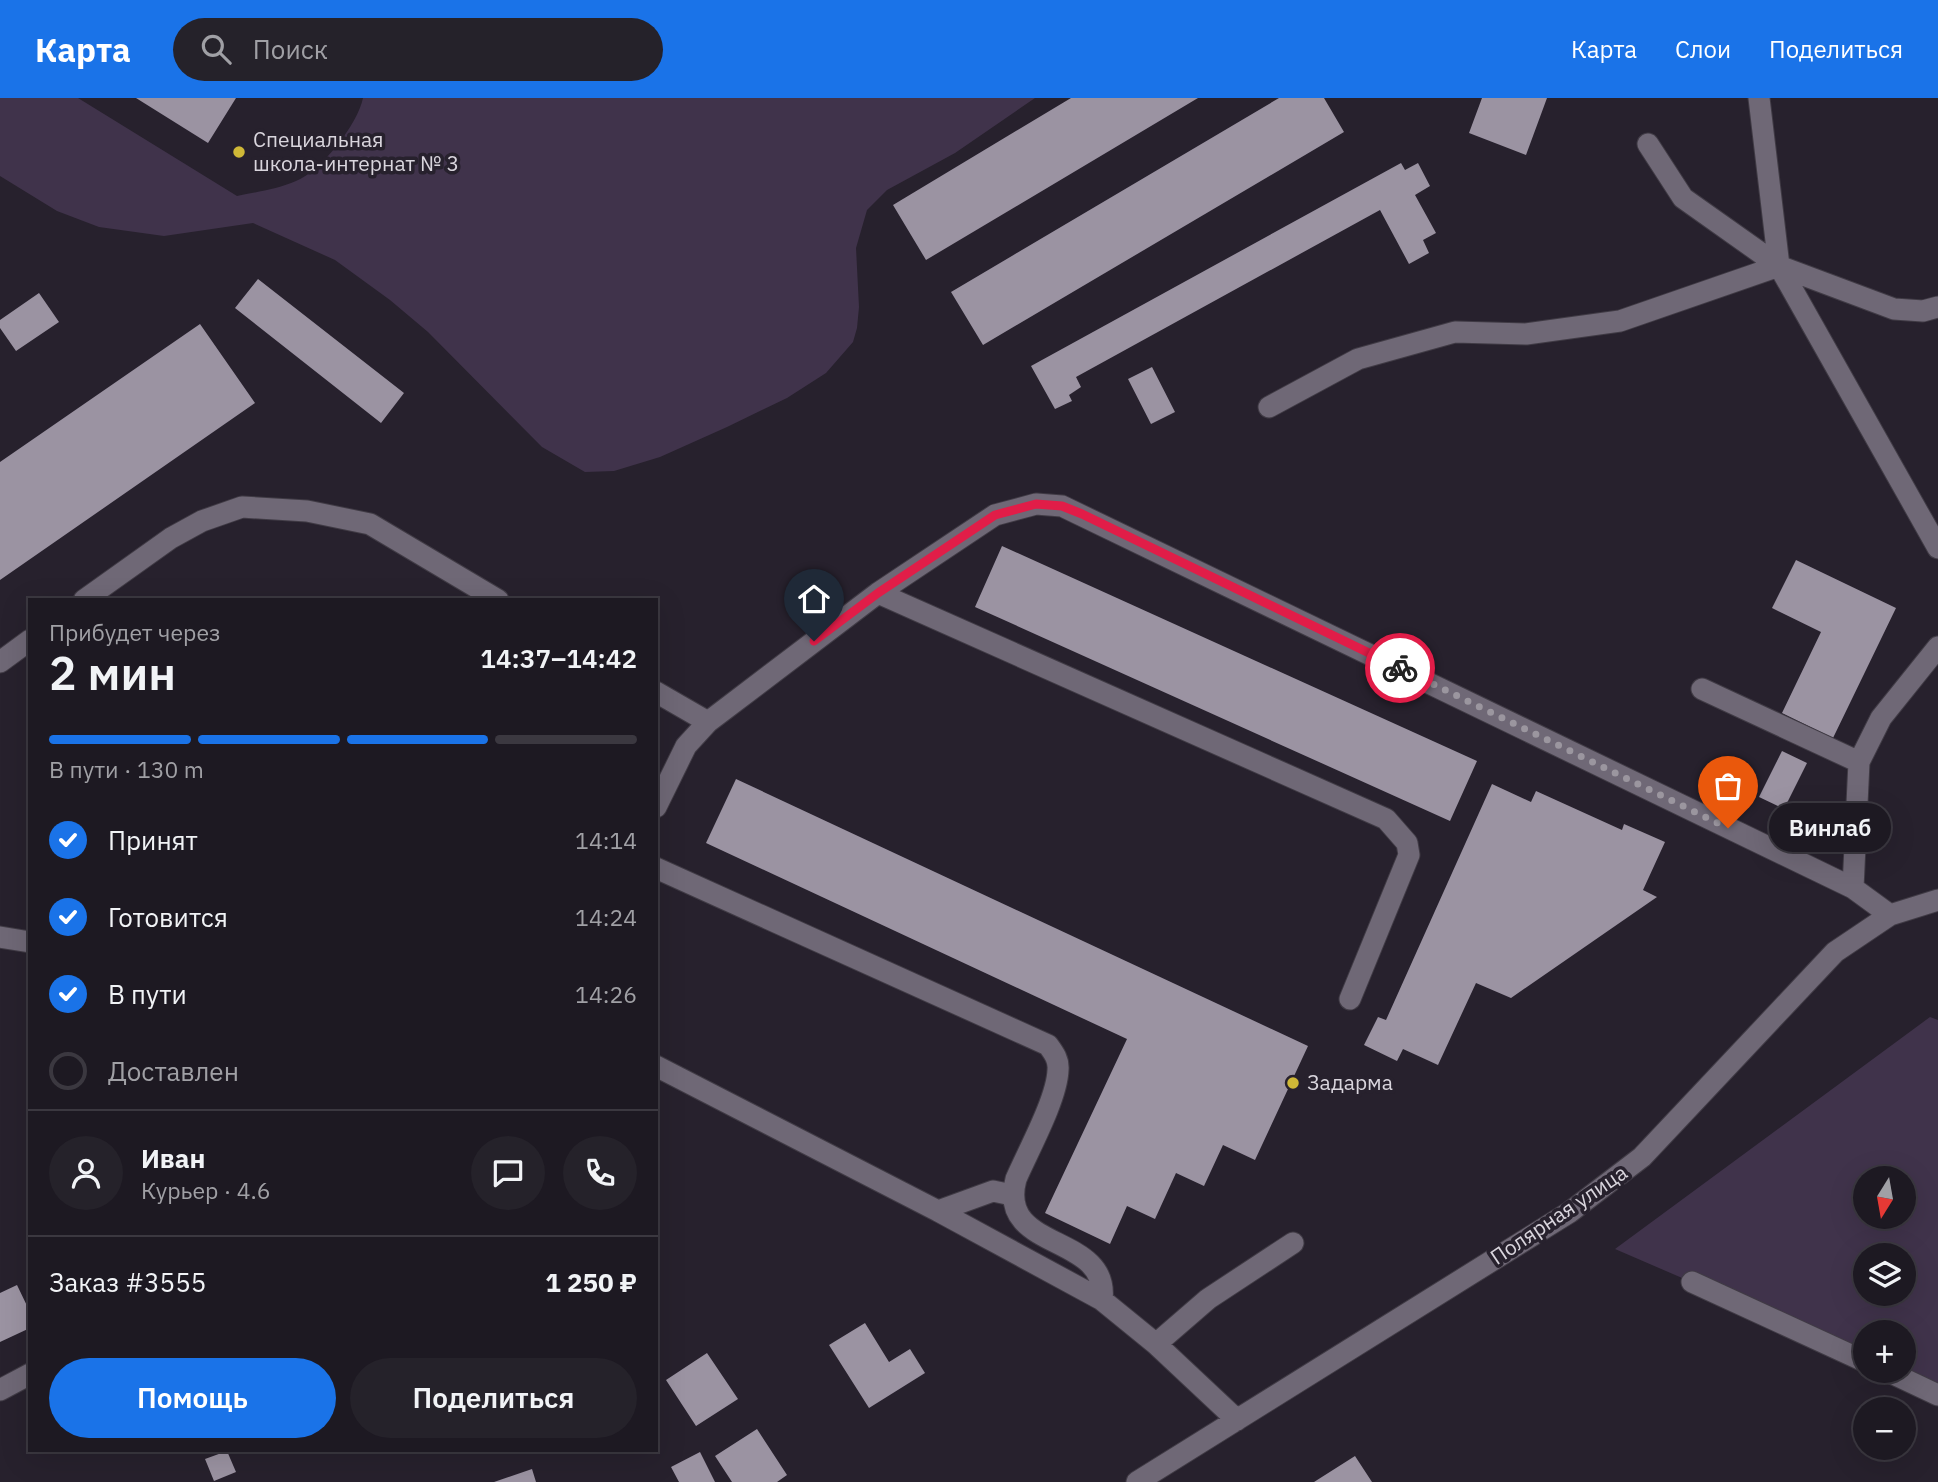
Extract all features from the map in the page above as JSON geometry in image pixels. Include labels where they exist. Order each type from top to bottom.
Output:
[{"type":"street","points":[[1759,98],[1779,266],[1938,548]]},
{"type":"street","points":[[1647,144],[1683,198],[1779,266],[1894,309],[1923,311],[1938,307]]},
{"type":"street","points":[[1269,407],[1358,359],[1455,332],[1526,334],[1620,321],[1779,266]]},
{"type":"street","points":[[658,803],[686,746],[708,722],[878,593],[995,515],[1036,504],[1062,506],[1853,888],[1890,915]]},
{"type":"street","points":[[88,598],[171,538],[202,521],[242,507],[307,511],[370,524],[495,598]]},
{"type":"street","points":[[878,593],[1386,819],[1407,843],[1409,855],[1350,999]]},
{"type":"street","points":[[0,662],[28,641]]},
{"type":"street","points":[[1853,888],[1859,762],[1881,718],[1938,647]]},
{"type":"street","points":[[1702,689],[1859,762]]},
{"type":"street","points":[[658,693],[708,722]]},
{"type":"street","points":[[658,869],[1048,1045],[1056,1056],[1058,1069],[1055,1087],[1012,1195],[1014,1209],[1022,1221],[1090,1263],[1102,1286],[1102,1300]]},
{"type":"street","name":"Полярная улица","points":[[1137,1482],[1570,1212],[1642,1157],[1835,952],[1890,915],[1938,900]]},
{"type":"street","points":[[0,937],[28,943]]},
{"type":"street","points":[[658,1067],[938,1211],[1102,1300],[1156,1344],[1237,1420]]},
{"type":"street","points":[[938,1211],[993,1191],[1012,1195]]},
{"type":"street","points":[[1156,1344],[1208,1299],[1293,1243]]},
{"type":"street","points":[[1692,1282],[1853,1356]]},
{"type":"street","points":[[0,1390],[28,1375]]},
{"type":"street","points":[[1913,1383],[1938,1395]]},
{"type":"shaded area","points":[[0,98],[78,98],[237,196],[282,186],[306,176],[327,157],[346,133],[360,109],[363,98],[1035,98],[955,153],[887,190],[867,210],[856,248],[859,307],[857,328],[853,342],[826,373],[787,398],[660,457],[614,471],[585,472],[542,447],[428,332],[335,260],[253,223],[164,236],[99,227],[57,211],[0,176]]},
{"type":"shaded area","points":[[1930,1017],[1938,1020],[1938,1389],[1916,1377],[1916,1320],[1853,1320],[1853,1352],[1615,1249]]},
{"type":"building","points":[[136,98],[236,98],[208,143]]},
{"type":"building","points":[[1071,98],[1198,98],[926,260],[893,205]]},
{"type":"building","points":[[1279,98],[1324,98],[1344,132],[983,345],[951,292]]},
{"type":"building","points":[[1482,98],[1547,98],[1526,155],[1469,133]]},
{"type":"building","points":[[1401,163],[1405,170],[1418,163],[1430,186],[1415,195],[1436,233],[1423,240],[1429,253],[1409,264],[1380,210],[1076,377],[1081,387],[1069,395],[1072,401],[1055,409],[1031,366]]},
{"type":"building","points":[[258,279],[404,393],[381,423],[235,308]]},
{"type":"building","points":[[39,293],[59,322],[16,351],[0,328],[0,320]]},
{"type":"building","points":[[200,324],[255,403],[0,580],[0,462]]},
{"type":"building","points":[[1152,367],[1175,412],[1151,424],[1128,379]]},
{"type":"building","points":[[1002,546],[1477,761],[1450,821],[975,607]]},
{"type":"building","points":[[1796,560],[1896,608],[1833,738],[1782,713],[1821,632],[1772,608]]},
{"type":"building","points":[[1782,751],[1807,763],[1784,809],[1759,797]]},
{"type":"building","points":[[736,779],[1308,1046],[1255,1160],[1223,1145],[1204,1186],[1176,1173],[1155,1219],[1127,1206],[1110,1244],[1045,1213],[1127,1039],[706,843]]},
{"type":"building","points":[[1492,784],[1531,802],[1536,791],[1622,830],[1624,824],[1665,842],[1643,890],[1657,897],[1511,998],[1476,983],[1438,1065],[1403,1049],[1397,1061],[1364,1045],[1378,1017],[1386,1020]]},
{"type":"building","points":[[17,1285],[28,1308],[28,1329],[0,1342],[0,1293]]},
{"type":"building","points":[[865,1323],[889,1362],[910,1349],[925,1373],[869,1408],[829,1345]]},
{"type":"building","points":[[707,1353],[738,1399],[696,1426],[666,1380]]},
{"type":"building","points":[[757,1429],[787,1475],[777,1482],[732,1482],[715,1456]]},
{"type":"building","points":[[227,1452],[236,1472],[214,1481],[205,1459]]},
{"type":"building","points":[[700,1452],[715,1482],[679,1482],[671,1467]]},
{"type":"building","points":[[1355,1456],[1372,1482],[1314,1482]]},
{"type":"building","points":[[532,1469],[536,1482],[494,1482]]},
{"type":"way so far","points":[[1400,668],[1728,828]]},
{"type":"place","name":"Специальная школа-интернат № 3","points":[[239,152]]},
{"type":"place","name":"Винлаб","points":[[1728,828]]},
{"type":"place","name":"Задарма","points":[[1293,1083]]},
{"type":"route","points":[[814,641],[878,593],[995,515],[1036,504],[1062,506],[1082,514],[1400,668]]}]
